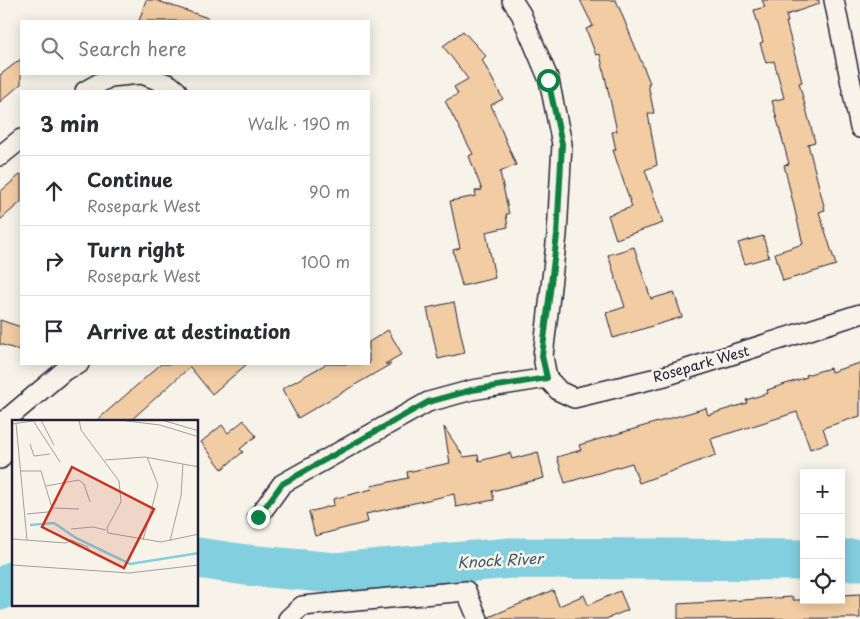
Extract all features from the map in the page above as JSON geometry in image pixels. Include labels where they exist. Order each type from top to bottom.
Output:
[{"type":"street","points":[[258,517],[282,484],[428,402],[472,390],[547,378],[542,356],[557,235],[562,144],[548,80],[521,14],[512,0]]},
{"type":"street","points":[[834,0],[860,128]]},
{"type":"street","points":[[87,90],[110,77],[131,75]]},
{"type":"street","points":[[145,75],[170,85],[176,90]]},
{"type":"street","points":[[0,156],[20,139]]},
{"type":"street","name":"Rosepark West","points":[[547,378],[559,391],[574,398],[665,376],[860,314]]},
{"type":"street","points":[[0,459],[7,448],[1,422],[65,370],[77,365]]},
{"type":"street","points":[[288,619],[302,606],[466,591],[478,619]]},
{"type":"building","points":[[146,0],[155,0],[208,18],[207,20],[139,20]]},
{"type":"building","points":[[580,0],[616,0],[650,83],[648,84],[654,113],[648,114],[657,165],[645,170],[663,223],[616,239],[608,215],[632,207],[613,150],[616,150],[612,132],[617,131],[600,54],[596,55],[586,29],[593,26]]},
{"type":"building","points":[[762,0],[819,0],[819,4],[786,15],[788,22],[786,22],[802,82],[799,83],[815,142],[808,144],[825,210],[819,212],[836,265],[783,281],[775,253],[803,244],[784,165],[789,164],[772,101],[784,98],[774,61],[766,63],[760,43],[763,42],[754,10],[765,7]]},
{"type":"building","points":[[463,31],[486,56],[482,60],[503,99],[491,105],[516,165],[500,172],[509,214],[506,214],[508,227],[486,232],[495,278],[462,286],[453,250],[460,248],[450,201],[476,196],[475,191],[482,190],[469,156],[473,154],[445,101],[458,94],[454,87],[468,79],[443,46]]},
{"type":"building","points":[[20,60],[21,84],[0,102],[0,75]]},
{"type":"building","points":[[20,175],[20,203],[0,220],[0,192]]},
{"type":"building","points":[[763,236],[769,257],[745,264],[738,243]]},
{"type":"building","points":[[634,247],[651,299],[674,292],[682,317],[613,338],[606,313],[625,307],[608,255]]},
{"type":"building","points":[[454,302],[465,353],[438,359],[427,308]]},
{"type":"building","points":[[0,320],[20,327],[18,350],[0,344]]},
{"type":"building","points":[[388,330],[402,354],[385,364],[391,364],[298,418],[282,389],[324,365],[370,365],[370,341]]},
{"type":"building","points":[[860,363],[860,416],[823,428],[828,443],[810,449],[797,412],[711,439],[716,455],[639,483],[632,463],[565,483],[557,457],[581,450],[579,445],[706,408],[708,415],[747,403],[746,400],[768,393],[767,390],[807,377],[806,375],[830,368],[831,372]]},
{"type":"building","points":[[160,365],[246,365],[212,394],[190,367],[131,420],[97,420]]},
{"type":"building","points":[[244,420],[256,436],[240,449],[243,452],[222,469],[201,442],[222,425],[228,433]]},
{"type":"building","points":[[444,427],[464,457],[478,455],[479,461],[510,453],[512,459],[538,452],[544,478],[492,491],[494,500],[456,507],[454,494],[366,514],[368,522],[315,536],[309,512],[334,505],[333,499],[372,489],[371,486],[408,478],[407,472],[450,463]]},
{"type":"building","points":[[553,590],[559,606],[584,595],[588,605],[620,591],[628,610],[606,619],[489,619],[489,617]]},
{"type":"building","points":[[860,594],[860,618],[678,619],[678,604],[793,597],[793,600],[800,600],[800,604],[845,604],[845,595]]},
{"type":"waterway","name":"Knock River","points":[[199,558],[246,565],[335,573],[511,558],[800,560]]},
{"type":"waterway","name":"Knock River","points":[[845,560],[860,560]]},
{"type":"waterway","name":"Knock River","points":[[0,590],[12,582]]},
{"type":"route","points":[[258,517],[282,484],[428,402],[472,390],[547,378],[542,356],[557,235],[562,144],[548,80]]}]
